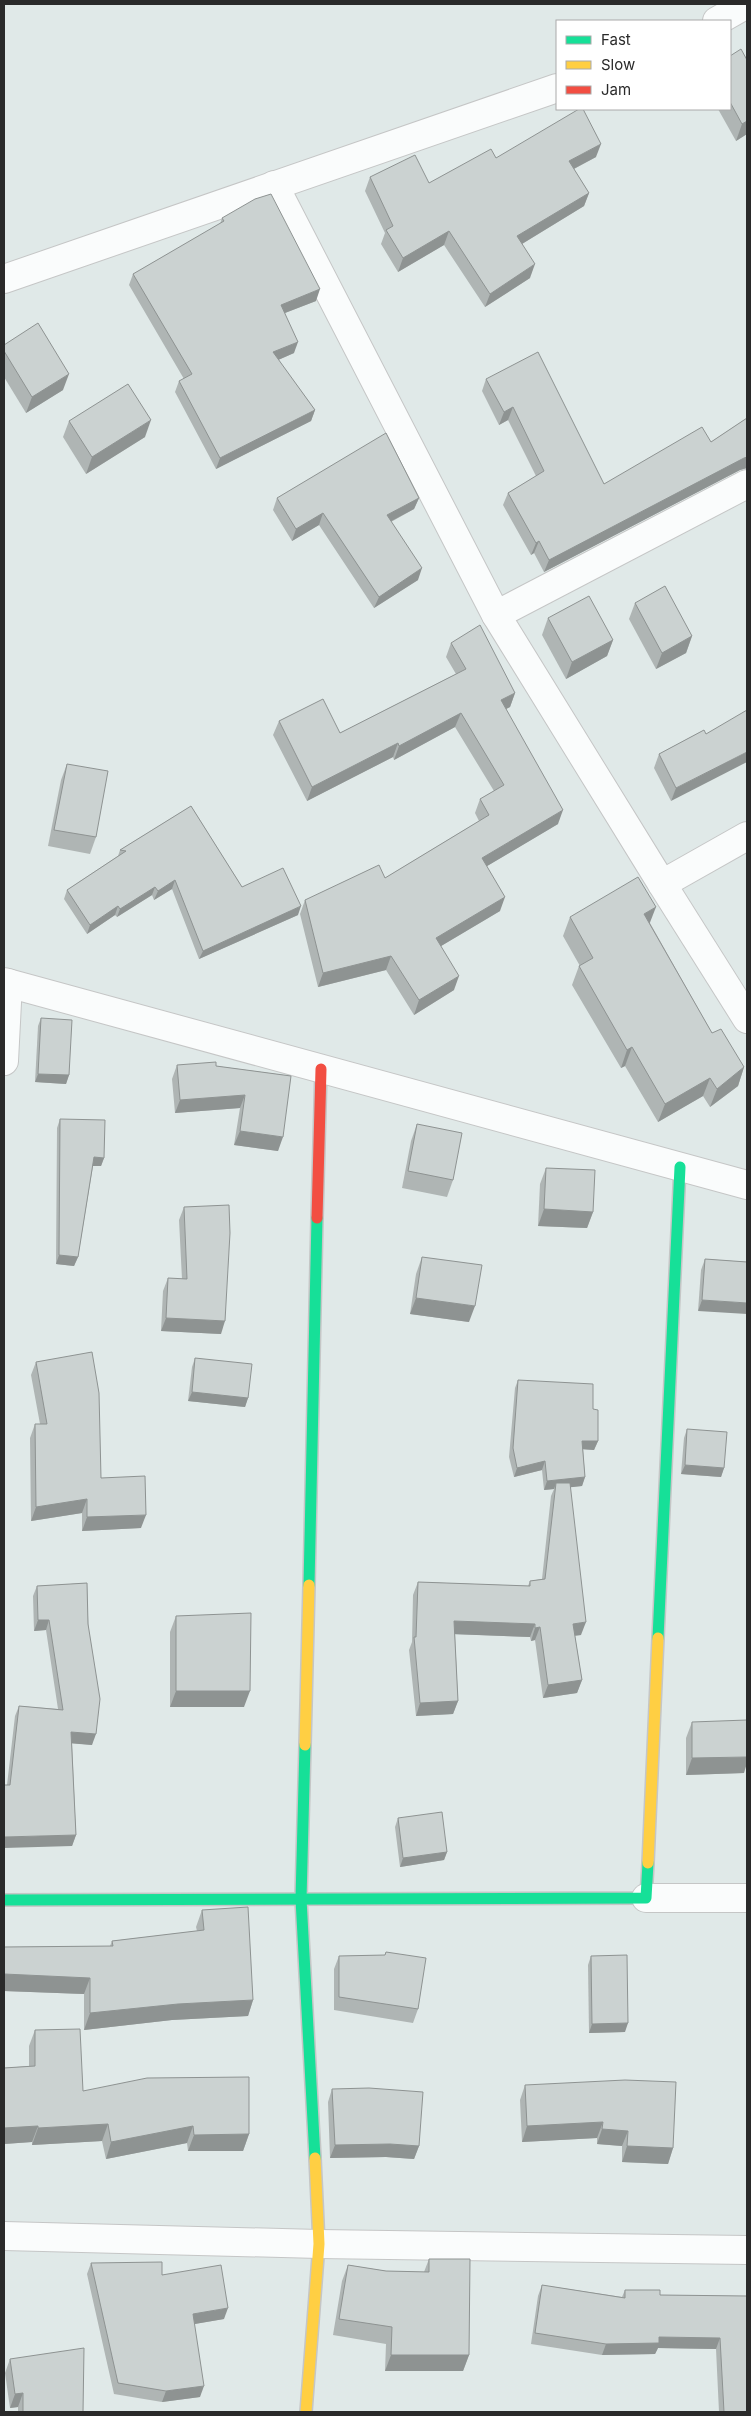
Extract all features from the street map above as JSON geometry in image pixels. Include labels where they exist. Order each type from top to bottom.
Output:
[{"type":"street","points":[[719,20],[747,4]]},
{"type":"street","points":[[4,279],[556,88]]},
{"type":"street","points":[[274,186],[496,615],[747,1019]]},
{"type":"street","points":[[496,615],[747,484]]},
{"type":"street","points":[[662,884],[747,836]]},
{"type":"street","points":[[4,1061],[6,983],[747,1185]]},
{"type":"street","points":[[306,2412],[318,2244],[301,1899],[321,1069]]},
{"type":"street","points":[[646,1898],[680,1167]]},
{"type":"street","points":[[4,1900],[747,1898]]},
{"type":"street","points":[[4,2236],[318,2244],[747,2250]]},
{"type":"building","points":[[741,49],[747,60],[747,121],[742,124],[731,104],[731,55]]},
{"type":"building","points":[[577,110],[584,110],[601,144],[569,161],[589,193],[517,236],[535,264],[490,294],[449,231],[403,258],[386,230],[393,226],[370,177],[415,155],[429,183],[491,149],[496,158]]},
{"type":"building","points":[[271,194],[320,289],[281,305],[298,342],[273,352],[315,410],[220,458],[179,381],[192,374],[133,274],[224,221],[222,218],[255,199]]},
{"type":"building","points":[[38,323],[69,374],[32,397],[4,351],[4,345]]},
{"type":"building","points":[[538,352],[604,484],[702,427],[711,442],[747,418],[747,457],[549,560],[539,541],[536,543],[508,493],[544,471],[513,407],[504,412],[486,379]]},
{"type":"building","points":[[128,384],[151,420],[92,457],[69,421]]},
{"type":"building","points":[[386,433],[419,498],[387,515],[422,568],[379,597],[323,513],[296,529],[277,498]]},
{"type":"building","points":[[665,586],[692,636],[662,653],[635,603]]},
{"type":"building","points":[[589,596],[613,640],[572,662],[548,618]]},
{"type":"building","points":[[480,625],[515,693],[501,700],[563,810],[482,858],[505,897],[436,938],[459,976],[419,1000],[391,956],[323,973],[305,900],[379,865],[385,878],[489,815],[480,799],[504,785],[461,713],[399,746],[398,743],[312,787],[279,721],[323,699],[340,733],[466,669],[451,643]]},
{"type":"building","points":[[747,710],[747,752],[676,788],[659,754],[704,730],[706,734]]},
{"type":"building","points":[[67,764],[108,771],[96,837],[54,830]]},
{"type":"building","points":[[191,806],[242,887],[283,868],[301,906],[203,951],[175,880],[158,891],[155,887],[120,909],[118,906],[90,925],[67,890],[126,851],[120,850]]},
{"type":"building","points":[[638,877],[656,907],[644,914],[712,1033],[721,1029],[744,1067],[717,1089],[710,1078],[665,1104],[632,1047],[627,1050],[579,966],[593,958],[570,917]]},
{"type":"building","points":[[41,1018],[72,1020],[69,1075],[38,1074]]},
{"type":"building","points":[[216,1062],[216,1066],[291,1076],[283,1137],[240,1131],[245,1095],[180,1100],[177,1065]]},
{"type":"building","points":[[60,1119],[105,1120],[104,1158],[94,1157],[78,1257],[59,1255]]},
{"type":"building","points":[[417,1124],[462,1133],[453,1180],[408,1171]]},
{"type":"building","points":[[546,1168],[595,1170],[593,1212],[544,1209]]},
{"type":"building","points":[[229,1205],[230,1233],[225,1321],[166,1318],[168,1278],[187,1279],[184,1207]]},
{"type":"building","points":[[422,1257],[482,1265],[475,1306],[416,1298]]},
{"type":"building","points":[[705,1259],[747,1262],[747,1303],[702,1300]]},
{"type":"building","points":[[92,1352],[99,1393],[101,1478],[145,1476],[146,1515],[87,1517],[87,1499],[36,1507],[35,1424],[47,1424],[36,1362]]},
{"type":"building","points":[[195,1358],[252,1364],[248,1398],[192,1392]]},
{"type":"building","points":[[518,1380],[593,1384],[593,1409],[598,1410],[598,1441],[582,1441],[585,1477],[547,1481],[545,1461],[517,1468],[513,1448]]},
{"type":"building","points":[[687,1429],[727,1432],[724,1468],[685,1465]]},
{"type":"building","points":[[556,1483],[570,1483],[586,1622],[573,1624],[582,1680],[548,1685],[540,1627],[535,1628],[535,1624],[454,1621],[458,1701],[420,1703],[414,1637],[416,1637],[418,1582],[530,1586],[530,1581],[545,1579]]},
{"type":"building","points":[[87,1583],[88,1624],[100,1699],[96,1734],[71,1732],[76,1835],[4,1837],[4,1785],[10,1785],[19,1706],[63,1710],[49,1620],[38,1620],[37,1586]]},
{"type":"building","points":[[251,1613],[250,1691],[176,1691],[176,1616]]},
{"type":"building","points":[[747,1720],[747,1757],[692,1758],[692,1722]]},
{"type":"building","points":[[442,1812],[447,1852],[403,1858],[398,1818]]},
{"type":"building","points":[[248,1907],[253,2000],[178,2004],[90,2013],[90,1978],[4,1974],[4,1947],[113,1946],[112,1941],[204,1930],[202,1910]]},
{"type":"building","points":[[386,1952],[426,1958],[418,2009],[339,1997],[339,1956],[385,1955]]},
{"type":"building","points":[[627,1955],[628,2023],[592,2024],[591,1956]]},
{"type":"building","points":[[80,2029],[83,2091],[147,2078],[249,2077],[249,2134],[194,2135],[193,2126],[111,2142],[108,2124],[4,2128],[4,2068],[35,2066],[35,2030]]},
{"type":"building","points":[[625,2080],[676,2082],[673,2148],[627,2146],[628,2131],[602,2129],[603,2122],[527,2126],[525,2085]]},
{"type":"building","points":[[369,2088],[423,2092],[419,2146],[390,2144],[335,2145],[332,2089]]},
{"type":"building","points":[[429,2259],[470,2259],[469,2355],[391,2355],[392,2327],[339,2319],[348,2265],[386,2271],[429,2272]]},
{"type":"building","points":[[162,2262],[162,2275],[221,2265],[228,2308],[193,2314],[204,2386],[166,2391],[118,2383],[91,2263]]},
{"type":"building","points":[[542,2285],[625,2298],[625,2290],[660,2290],[660,2295],[747,2296],[747,2412],[724,2412],[720,2338],[659,2337],[659,2343],[606,2344],[535,2333]]},
{"type":"building","points":[[84,2348],[83,2412],[23,2412],[23,2393],[15,2394],[10,2359]]},
{"type":"traffic: fast","points":[[658,1638],[680,1167]]},
{"type":"traffic: fast","points":[[309,1585],[317,1218]]},
{"type":"traffic: fast","points":[[305,1745],[301,1899],[315,2158]]},
{"type":"traffic: fast","points":[[4,1900],[646,1898],[648,1863]]},
{"type":"traffic: slow","points":[[305,1745],[309,1585]]},
{"type":"traffic: slow","points":[[648,1863],[658,1638]]},
{"type":"traffic: slow","points":[[306,2412],[319,2244],[315,2158]]},
{"type":"traffic: jam","points":[[317,1218],[321,1069]]}]
